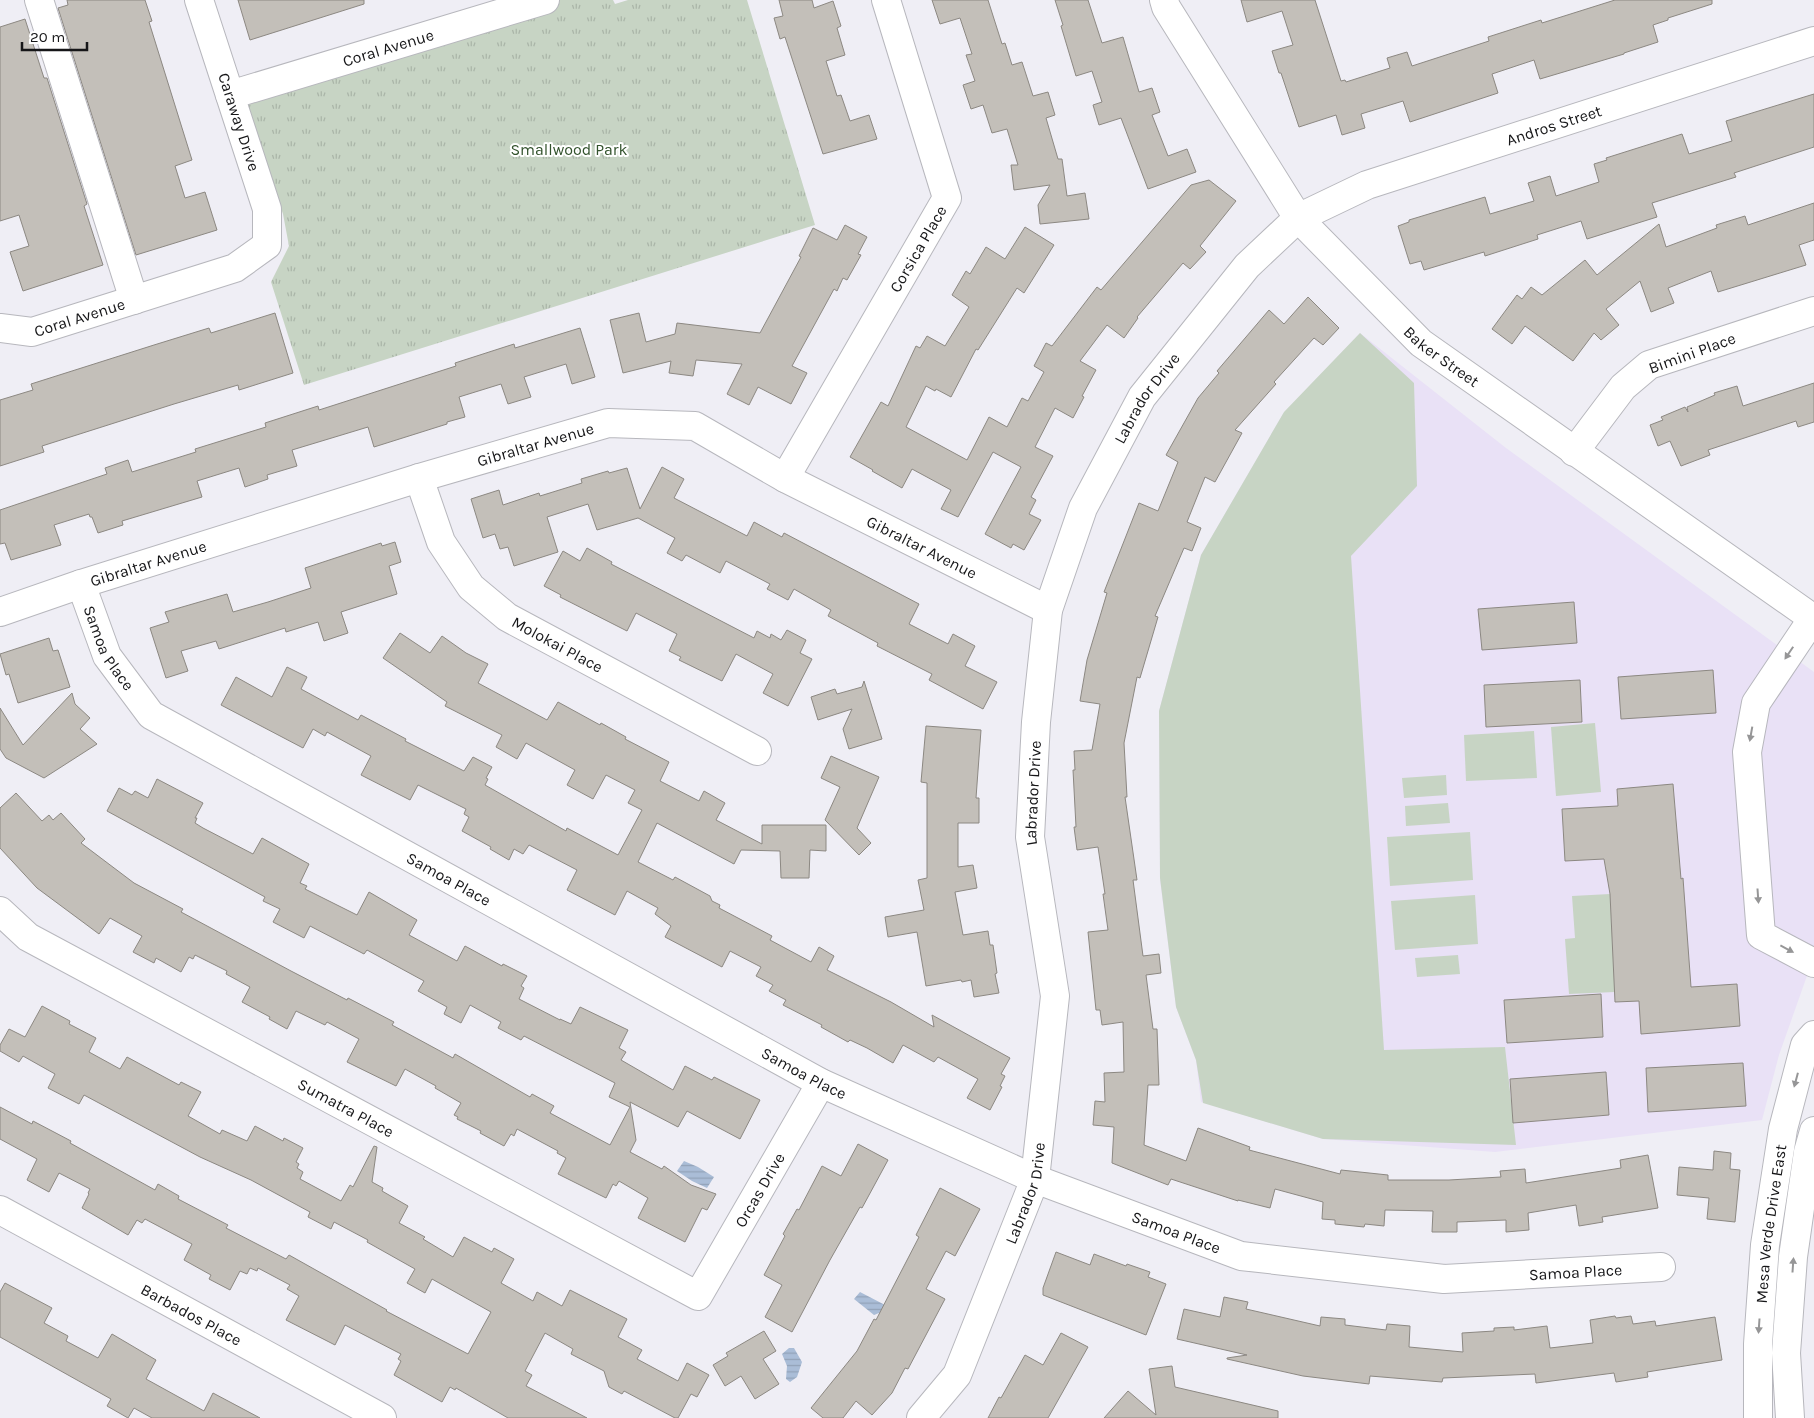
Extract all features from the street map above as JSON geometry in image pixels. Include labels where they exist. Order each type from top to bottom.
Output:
[{"type":"street","points":[[39,0],[134,300]]},
{"type":"street","name":"Caraway Drive","points":[[199,0],[267,208],[267,246]]},
{"type":"street","name":"Coral Avenue","points":[[230,95],[545,0]]},
{"type":"street","name":"Corsica Place","points":[[785,478],[947,198],[886,0]]},
{"type":"street","name":"Baker Street","points":[[1164,0],[1166,7],[1298,218],[1421,343],[1574,452],[1814,618]]},
{"type":"street","name":"Andros Street","points":[[1298,218],[1367,185],[1814,41]]},
{"type":"street","name":"Labrador Drive","points":[[921,1418],[957,1375],[1035,1179],[1055,996],[1030,837],[1036,722],[1048,610],[1083,508],[1142,397],[1247,266],[1298,218]]},
{"type":"street","name":"Coral Avenue","points":[[0,328],[32,332],[235,268],[267,246]]},
{"type":"street","name":"Bimini Place","points":[[1574,452],[1623,387],[1649,365],[1814,311]]},
{"type":"street","name":"Gibraltar Avenue","points":[[0,612],[81,584],[418,478],[608,423],[695,426],[785,478],[1048,610]]},
{"type":"street","name":"Molokai Place","points":[[418,478],[440,542],[471,587],[506,617],[757,751]]},
{"type":"street","name":"Samoa Place","points":[[81,584],[108,656],[151,715],[821,1082],[1035,1179],[1240,1256],[1444,1279],[1661,1267]]},
{"type":"street","points":[[1814,618],[1756,702],[1748,752],[1761,935],[1814,963]]},
{"type":"street","name":"Sumatra Place","points":[[0,911],[28,936],[698,1296]]},
{"type":"street","name":"Mesa Verde Drive East","points":[[1758,1418],[1758,1344],[1765,1246],[1783,1129],[1805,1045],[1814,1035]]},
{"type":"street","name":"Orcas Drive","points":[[698,1296],[821,1082]]},
{"type":"street","name":"Mesa Verde Drive East","points":[[1790,1418],[1786,1352],[1793,1257],[1808,1152],[1814,1131]]},
{"type":"street","name":"Barbados Place","points":[[0,1210],[382,1418]]},
{"type":"shaded area","points":[[1360,333],[1506,448],[1814,672],[1814,956],[1779,1055],[1762,1120],[1495,1152],[1323,1139],[1201,1102],[1196,1060],[1176,1007],[1160,880],[1159,711],[1201,555],[1283,414]]},
{"type":"green space","name":"Smallwood Park","points":[[555,0],[613,0],[615,4],[628,0],[747,0],[815,225],[304,385],[271,282],[289,246],[283,214],[245,100]]},
{"type":"green space","points":[[1360,333],[1414,383],[1417,486],[1351,556],[1384,1050],[1505,1047],[1516,1145],[1323,1139],[1203,1103],[1196,1060],[1176,1007],[1160,878],[1159,711],[1201,555],[1284,412]]},
{"type":"green space","points":[[1595,723],[1601,792],[1556,796],[1551,727]]},
{"type":"green space","points":[[1534,731],[1537,778],[1466,781],[1464,735]]},
{"type":"green space","points":[[1446,775],[1447,795],[1404,798],[1402,778]]},
{"type":"green space","points":[[1448,803],[1450,823],[1406,826],[1405,806]]},
{"type":"green space","points":[[1470,832],[1473,880],[1390,886],[1387,837]]},
{"type":"green space","points":[[1610,894],[1615,992],[1569,994],[1565,939],[1575,938],[1572,896]]},
{"type":"green space","points":[[1475,895],[1478,944],[1395,950],[1391,901]]},
{"type":"green space","points":[[1458,955],[1460,974],[1417,977],[1415,958]]},
{"type":"water","points":[[684,1161],[714,1177],[707,1188],[677,1171]]},
{"type":"water","points":[[860,1292],[885,1305],[881,1316],[879,1313],[874,1315],[854,1299]]},
{"type":"water","points":[[789,1348],[794,1348],[802,1362],[797,1377],[790,1382],[786,1379],[787,1366],[782,1354]]},
{"type":"building","points":[[67,0],[145,0],[152,21],[149,22],[192,160],[175,166],[185,198],[205,192],[217,230],[136,255],[58,8],[68,5]]},
{"type":"building","points":[[238,0],[364,0],[364,4],[250,40]]},
{"type":"building","points":[[779,0],[812,0],[814,8],[833,1],[841,26],[837,28],[845,55],[826,61],[837,96],[841,95],[850,121],[869,115],[877,139],[823,154],[785,37],[780,39],[774,18],[783,16]]},
{"type":"building","points":[[932,0],[988,0],[1002,44],[1005,43],[1012,65],[1022,62],[1033,96],[1048,92],[1055,115],[1046,118],[1058,159],[1062,159],[1067,196],[1085,193],[1089,219],[1040,224],[1038,205],[1050,185],[1014,190],[1011,165],[1018,165],[1007,129],[992,133],[983,105],[971,109],[963,85],[975,81],[966,55],[972,54],[960,18],[940,24]]},
{"type":"building","points":[[1055,0],[1088,0],[1102,43],[1123,37],[1139,92],[1152,88],[1160,112],[1152,115],[1168,156],[1187,149],[1196,172],[1148,189],[1121,118],[1099,125],[1093,105],[1102,102],[1092,71],[1076,76]]},
{"type":"building","points":[[1241,0],[1315,0],[1341,81],[1345,80],[1346,82],[1390,68],[1387,58],[1407,52],[1412,66],[1489,41],[1488,37],[1541,20],[1542,23],[1615,0],[1712,0],[1712,4],[1668,18],[1668,20],[1653,25],[1658,42],[1540,79],[1534,60],[1492,74],[1498,93],[1410,122],[1403,101],[1361,114],[1365,128],[1342,135],[1336,115],[1299,127],[1272,51],[1293,45],[1282,11],[1247,22]]},
{"type":"building","points":[[25,19],[44,78],[47,78],[87,204],[84,206],[103,265],[23,291],[10,252],[29,246],[19,215],[0,221],[0,27]]},
{"type":"building","points":[[1814,94],[1814,147],[1734,173],[1736,177],[1652,203],[1657,217],[1587,239],[1581,221],[1537,235],[1538,239],[1485,256],[1484,252],[1424,270],[1421,261],[1410,264],[1398,226],[1409,222],[1409,220],[1485,197],[1490,214],[1534,201],[1528,183],[1550,176],[1556,196],[1599,182],[1594,164],[1607,160],[1606,158],[1682,134],[1689,154],[1732,141],[1726,121]]},
{"type":"building","points":[[1209,180],[1236,201],[1200,246],[1206,252],[1190,269],[1183,263],[1137,317],[1124,338],[1107,325],[1080,361],[1096,370],[1073,418],[1055,408],[1035,447],[1053,456],[1031,497],[1036,500],[1029,514],[1041,520],[1024,550],[1013,544],[1011,548],[985,534],[1021,467],[993,452],[958,517],[941,509],[951,490],[912,469],[902,488],[850,457],[881,402],[888,406],[916,346],[920,348],[927,336],[945,346],[969,307],[952,295],[966,271],[970,274],[986,247],[1005,259],[1025,227],[1054,245],[1024,293],[1017,288],[978,350],[976,349],[951,397],[926,386],[906,427],[967,460],[989,417],[1007,427],[1022,398],[1028,401],[1044,372],[1034,366],[1046,343],[1052,346],[1097,287],[1101,290],[1191,185]]},
{"type":"building","points":[[1814,203],[1814,240],[1799,245],[1806,265],[1718,292],[1711,271],[1668,288],[1674,303],[1651,312],[1640,281],[1606,309],[1619,325],[1601,340],[1594,333],[1573,361],[1525,326],[1512,344],[1492,329],[1517,295],[1522,299],[1531,287],[1542,295],[1585,260],[1597,275],[1659,224],[1666,247],[1717,228],[1716,225],[1745,216],[1748,225]]},
{"type":"building","points":[[845,225],[867,237],[858,254],[861,255],[847,280],[843,278],[837,291],[834,289],[792,366],[807,373],[791,404],[758,387],[749,405],[727,394],[742,364],[696,360],[693,376],[669,373],[671,361],[623,373],[610,320],[639,313],[646,342],[675,334],[677,323],[760,333],[801,257],[799,256],[813,228],[837,240]]},
{"type":"building","points":[[1308,297],[1339,328],[1323,345],[1314,338],[1274,382],[1276,384],[1235,430],[1242,433],[1215,482],[1205,477],[1187,522],[1201,528],[1192,551],[1184,548],[1155,616],[1158,617],[1140,678],[1137,677],[1124,743],[1127,797],[1125,797],[1137,880],[1133,880],[1143,956],[1159,954],[1161,973],[1146,975],[1153,1029],[1157,1029],[1159,1085],[1148,1085],[1144,1145],[1186,1161],[1198,1128],[1250,1147],[1249,1150],[1340,1174],[1341,1170],[1388,1175],[1388,1180],[1449,1180],[1501,1177],[1500,1171],[1525,1169],[1526,1183],[1621,1168],[1620,1160],[1648,1155],[1658,1208],[1602,1217],[1603,1222],[1579,1226],[1576,1205],[1528,1213],[1529,1230],[1506,1232],[1506,1220],[1457,1222],[1457,1232],[1432,1232],[1433,1211],[1385,1210],[1384,1226],[1365,1224],[1364,1227],[1335,1224],[1335,1220],[1322,1219],[1323,1202],[1275,1189],[1270,1208],[1238,1201],[1171,1179],[1168,1185],[1112,1163],[1114,1127],[1093,1125],[1095,1101],[1105,1102],[1104,1073],[1124,1072],[1123,1022],[1102,1025],[1100,1010],[1096,1010],[1088,932],[1108,930],[1098,847],[1077,850],[1074,827],[1076,827],[1074,751],[1092,750],[1100,704],[1080,701],[1087,660],[1107,593],[1104,592],[1139,503],[1158,511],[1178,462],[1166,455],[1198,398],[1219,373],[1217,371],[1269,310],[1284,324]]},
{"type":"building","points":[[275,313],[293,373],[239,390],[238,385],[174,404],[42,446],[44,452],[0,466],[0,400],[33,390],[31,384],[154,345],[209,328],[211,333]]},
{"type":"building","points":[[580,328],[595,377],[572,384],[566,364],[524,377],[531,397],[508,404],[501,384],[459,397],[465,417],[447,422],[447,424],[374,447],[368,427],[292,450],[297,466],[267,475],[268,479],[245,487],[239,468],[197,481],[202,497],[122,521],[123,525],[98,533],[89,514],[54,525],[61,545],[11,560],[5,543],[0,544],[0,510],[107,474],[105,468],[128,460],[132,472],[196,452],[195,449],[266,427],[265,423],[318,406],[319,410],[456,366],[455,363],[514,344],[515,348]]},
{"type":"building","points":[[1814,383],[1814,422],[1798,427],[1796,421],[1708,450],[1710,455],[1681,466],[1670,441],[1658,446],[1650,425],[1663,420],[1661,417],[1685,407],[1688,412],[1687,407],[1715,395],[1714,393],[1737,386],[1743,406]]},
{"type":"building","points":[[662,467],[684,479],[674,498],[747,536],[754,522],[782,537],[784,533],[919,604],[909,624],[948,644],[953,634],[975,646],[965,666],[997,682],[983,709],[929,680],[932,674],[877,646],[878,643],[828,616],[831,610],[794,589],[788,600],[767,589],[770,584],[726,561],[720,573],[686,555],[682,561],[667,553],[675,538],[638,518],[597,530],[588,504],[547,517],[558,552],[514,566],[508,547],[500,549],[495,534],[483,538],[471,499],[499,490],[503,505],[539,493],[540,496],[582,483],[581,479],[608,471],[609,473],[627,468],[640,509]]},
{"type":"building","points":[[395,542],[401,562],[389,566],[397,594],[341,612],[348,633],[324,641],[318,622],[286,632],[285,628],[219,649],[216,641],[181,651],[188,671],[166,678],[150,628],[169,622],[165,612],[227,594],[233,612],[268,602],[311,588],[305,568],[381,543],[382,546]]},
{"type":"building","points":[[587,548],[612,562],[611,564],[754,638],[757,631],[770,638],[771,634],[781,640],[787,630],[806,640],[800,653],[812,659],[788,706],[763,693],[773,674],[736,654],[722,681],[679,660],[681,657],[669,651],[677,634],[636,613],[627,631],[560,597],[561,595],[544,586],[563,551],[580,561]]},
{"type":"building","points":[[1574,602],[1577,643],[1482,650],[1478,609]]},
{"type":"building","points":[[400,633],[430,653],[442,636],[466,653],[488,664],[478,683],[547,720],[558,702],[600,725],[601,723],[626,737],[625,739],[669,762],[660,781],[699,801],[704,791],[725,803],[716,820],[762,844],[762,825],[826,825],[826,851],[810,850],[809,878],[781,878],[780,851],[741,850],[734,864],[657,823],[638,862],[673,880],[675,877],[710,896],[712,901],[720,905],[719,908],[772,936],[770,940],[811,962],[819,947],[834,956],[827,970],[891,1002],[934,1027],[932,1015],[1010,1058],[1001,1074],[1005,1076],[1000,1086],[1002,1087],[990,1110],[967,1098],[978,1079],[938,1057],[934,1062],[903,1045],[893,1063],[850,1040],[848,1042],[821,1027],[822,1025],[783,1005],[786,1000],[769,991],[773,985],[756,976],[761,967],[730,951],[722,967],[665,937],[671,926],[655,914],[658,908],[627,891],[615,915],[567,890],[577,870],[529,845],[523,854],[514,849],[509,860],[490,849],[491,847],[462,831],[469,817],[464,814],[466,809],[418,785],[410,800],[361,775],[371,756],[327,732],[325,736],[313,729],[303,748],[221,705],[236,677],[272,697],[287,667],[307,677],[301,689],[358,720],[361,715],[406,739],[405,741],[464,771],[473,757],[492,767],[486,778],[488,779],[485,785],[566,831],[567,828],[618,855],[642,810],[628,803],[635,790],[606,775],[593,799],[567,785],[575,770],[526,743],[517,759],[496,747],[502,735],[445,706],[447,702],[383,658]]},
{"type":"building","points":[[49,638],[53,651],[58,650],[70,687],[18,703],[9,674],[6,675],[0,654]]},
{"type":"building","points":[[1713,670],[1716,713],[1621,719],[1618,677]]},
{"type":"building","points":[[1580,680],[1582,722],[1486,727],[1484,685]]},
{"type":"building","points":[[864,681],[882,739],[849,749],[843,729],[852,709],[818,720],[811,697],[835,689],[837,694],[862,687]]},
{"type":"building","points":[[72,693],[75,704],[90,718],[80,729],[97,744],[44,778],[6,758],[0,749],[0,708],[23,745]]},
{"type":"building","points":[[926,726],[981,730],[976,798],[979,798],[979,823],[958,823],[958,867],[973,865],[977,888],[955,892],[963,935],[988,931],[990,945],[993,945],[997,973],[995,974],[999,993],[974,997],[971,980],[926,986],[917,932],[888,937],[885,917],[924,910],[918,880],[927,878],[927,783],[921,782]]},
{"type":"building","points":[[831,756],[879,777],[857,828],[871,843],[859,855],[825,820],[840,787],[821,778]]},
{"type":"building","points":[[157,779],[203,803],[195,818],[197,818],[195,823],[203,828],[253,854],[262,838],[309,864],[300,883],[307,886],[305,889],[357,915],[369,892],[417,920],[409,935],[457,961],[465,946],[502,966],[503,964],[527,976],[521,986],[524,988],[519,999],[571,1024],[580,1007],[628,1030],[619,1048],[626,1052],[621,1060],[673,1090],[685,1066],[712,1080],[714,1077],[760,1100],[740,1139],[687,1111],[678,1127],[630,1102],[636,1140],[630,1152],[662,1169],[664,1166],[691,1185],[716,1194],[707,1210],[702,1208],[685,1242],[638,1218],[648,1198],[619,1181],[616,1186],[613,1184],[606,1198],[558,1174],[566,1158],[557,1153],[558,1151],[517,1129],[514,1136],[511,1134],[504,1146],[480,1133],[481,1131],[457,1119],[458,1117],[454,1115],[461,1103],[435,1088],[436,1086],[405,1069],[396,1086],[347,1062],[359,1039],[327,1022],[325,1025],[296,1011],[287,1029],[269,1019],[270,1017],[242,1002],[250,987],[226,974],[227,971],[195,955],[193,959],[189,957],[181,972],[156,958],[154,963],[133,952],[142,936],[110,918],[99,934],[37,888],[0,848],[0,808],[16,793],[42,821],[49,815],[53,820],[61,813],[85,839],[81,843],[134,883],[183,909],[181,912],[347,1000],[348,998],[394,1022],[392,1025],[453,1058],[455,1054],[530,1097],[532,1094],[554,1106],[550,1113],[610,1145],[630,1107],[609,1097],[615,1083],[524,1036],[521,1040],[498,1028],[501,1022],[470,1005],[461,1023],[444,1014],[447,1007],[418,991],[424,981],[367,950],[364,954],[310,926],[304,938],[273,922],[280,909],[263,901],[265,897],[107,811],[119,788],[132,795],[135,791],[148,798]]},
{"type":"building","points":[[1673,784],[1681,879],[1683,878],[1691,987],[1737,984],[1740,1026],[1641,1034],[1639,1001],[1615,1002],[1610,894],[1604,859],[1565,861],[1562,809],[1618,806],[1617,789]]},
{"type":"building","points":[[1601,994],[1603,1037],[1507,1043],[1504,1000]]},
{"type":"building","points":[[42,1006],[70,1021],[69,1024],[96,1038],[89,1052],[120,1069],[127,1057],[179,1085],[181,1082],[201,1092],[188,1116],[220,1134],[222,1130],[247,1141],[255,1126],[283,1141],[284,1138],[303,1148],[296,1162],[299,1164],[297,1168],[303,1172],[300,1179],[341,1201],[350,1185],[353,1187],[374,1146],[377,1147],[372,1182],[383,1188],[382,1191],[408,1206],[399,1223],[425,1237],[423,1239],[453,1257],[464,1237],[492,1252],[494,1248],[514,1259],[501,1283],[533,1301],[537,1292],[562,1306],[570,1290],[627,1319],[618,1337],[642,1350],[637,1359],[678,1381],[687,1363],[709,1375],[697,1397],[691,1394],[678,1418],[675,1418],[624,1391],[622,1394],[609,1387],[604,1371],[571,1354],[573,1349],[545,1333],[525,1371],[532,1375],[526,1386],[587,1418],[508,1418],[456,1388],[455,1390],[450,1387],[442,1402],[394,1375],[401,1361],[398,1359],[401,1354],[345,1325],[335,1345],[286,1320],[299,1296],[287,1289],[290,1285],[258,1268],[257,1271],[250,1268],[247,1274],[240,1271],[230,1290],[209,1279],[211,1275],[184,1260],[192,1244],[145,1219],[142,1223],[137,1220],[128,1235],[82,1208],[90,1189],[59,1173],[49,1192],[27,1180],[37,1159],[0,1139],[0,1107],[32,1124],[33,1121],[71,1141],[70,1143],[155,1190],[158,1184],[179,1196],[178,1199],[228,1225],[226,1228],[286,1259],[289,1255],[386,1311],[468,1354],[491,1312],[432,1279],[425,1293],[407,1283],[415,1269],[367,1242],[368,1240],[334,1222],[331,1229],[308,1217],[310,1212],[251,1180],[200,1157],[84,1095],[79,1104],[48,1088],[55,1074],[23,1056],[19,1062],[0,1051],[0,1045],[9,1029],[25,1037]]},
{"type":"building","points":[[1743,1063],[1746,1106],[1648,1112],[1646,1068]]},
{"type":"building","points":[[1606,1072],[1609,1115],[1513,1123],[1510,1079]]},
{"type":"building","points":[[858,1144],[888,1160],[862,1208],[860,1207],[830,1260],[792,1332],[765,1317],[782,1285],[764,1275],[785,1236],[783,1234],[797,1209],[799,1210],[822,1166],[841,1176]]},
{"type":"building","points":[[1714,1151],[1731,1153],[1730,1169],[1740,1170],[1735,1222],[1707,1219],[1709,1198],[1677,1195],[1679,1167],[1713,1170]]},
{"type":"building","points":[[940,1188],[980,1209],[955,1256],[946,1251],[926,1289],[945,1299],[908,1369],[905,1368],[892,1393],[872,1415],[856,1401],[843,1418],[823,1418],[811,1408],[857,1351],[874,1319],[876,1320],[919,1237],[916,1235]]},
{"type":"building","points":[[1056,1252],[1090,1265],[1094,1254],[1126,1266],[1127,1264],[1150,1272],[1148,1277],[1166,1284],[1146,1335],[1043,1295],[1043,1288]]},
{"type":"building","points":[[5,1283],[52,1308],[44,1323],[68,1336],[66,1341],[98,1358],[112,1334],[156,1360],[146,1379],[204,1411],[213,1393],[260,1418],[152,1418],[134,1408],[128,1418],[107,1406],[111,1399],[0,1337],[0,1292]]},
{"type":"building","points":[[1224,1297],[1248,1302],[1246,1309],[1320,1326],[1321,1317],[1345,1319],[1345,1325],[1386,1330],[1387,1324],[1410,1326],[1409,1347],[1463,1352],[1462,1333],[1494,1331],[1494,1328],[1514,1327],[1514,1330],[1547,1326],[1550,1348],[1593,1343],[1590,1320],[1615,1316],[1616,1318],[1631,1316],[1633,1324],[1655,1321],[1656,1326],[1715,1317],[1722,1360],[1647,1372],[1648,1377],[1616,1382],[1614,1373],[1536,1383],[1535,1374],[1443,1378],[1442,1382],[1370,1376],[1369,1384],[1303,1376],[1227,1359],[1247,1355],[1177,1339],[1184,1309],[1220,1317]]},
{"type":"building","points":[[764,1331],[776,1351],[763,1359],[779,1384],[755,1399],[741,1376],[725,1386],[713,1365],[728,1356],[726,1353]]},
{"type":"building","points":[[1061,1333],[1088,1347],[1048,1418],[988,1418],[1025,1355],[1043,1365]]},
{"type":"building","points":[[1172,1366],[1175,1387],[1278,1411],[1278,1418],[1104,1418],[1128,1391],[1156,1415],[1149,1369]]}]
